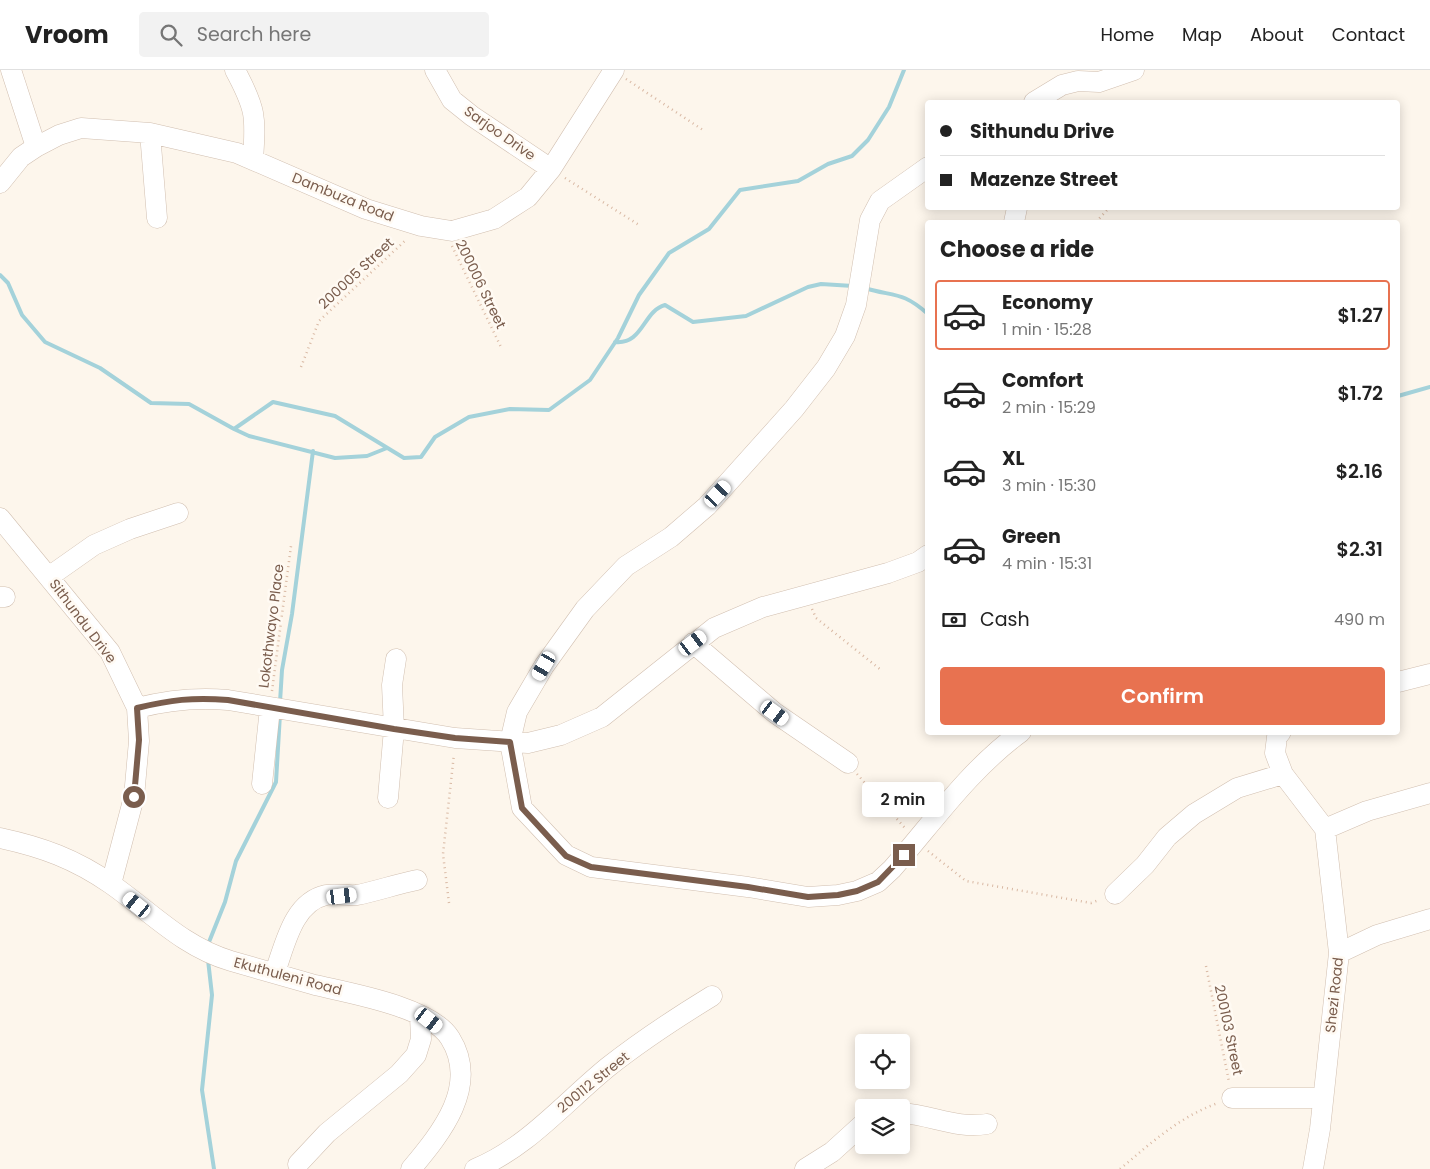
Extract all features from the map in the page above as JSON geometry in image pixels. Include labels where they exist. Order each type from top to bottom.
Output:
[{"type":"street","points":[[0,183],[21,157],[36,147],[11,70]]},
{"type":"street","points":[[235,70],[251,99],[256,120],[253,160]]},
{"type":"street","name":"Sarjoo Drive","points":[[435,70],[452,100],[472,116],[551,169]]},
{"type":"street","name":"Dambuza Road","points":[[36,147],[81,128],[150,133],[237,153],[366,209],[421,226],[452,231],[494,219],[528,197],[551,169],[614,70]]},
{"type":"street","points":[[1037,100],[1062,85],[1078,81],[1099,82],[1134,70]]},
{"type":"street","points":[[150,133],[157,218]]},
{"type":"street","points":[[925,169],[880,201],[870,220],[856,305],[845,336],[826,368],[707,506],[671,537],[626,566],[584,609],[544,666],[517,712],[510,742],[522,808],[566,856],[591,867],[748,887],[808,897],[838,895],[857,891],[878,882],[916,841],[932,819],[970,776],[994,752],[1017,735]]},
{"type":"street","points":[[50,576],[94,545],[137,527],[178,513]]},
{"type":"street","name":"Sithundu Drive","points":[[0,518],[50,576],[110,652],[137,708],[139,740],[134,797],[112,884]]},
{"type":"street","points":[[137,708],[178,698],[200,697],[455,738],[528,743],[561,736],[602,717],[714,628],[763,607],[806,597],[888,573],[918,562],[925,557]]},
{"type":"street","points":[[693,643],[775,713],[848,763]]},
{"type":"street","points":[[388,798],[394,729],[392,685],[396,659]]},
{"type":"street","points":[[1400,682],[1430,674]]},
{"type":"street","points":[[262,784],[270,708]]},
{"type":"street","points":[[1278,735],[1276,737],[1275,753],[1283,774],[1325,829],[1367,811],[1430,793]]},
{"type":"street","points":[[1115,894],[1145,865],[1167,837],[1194,814],[1237,788],[1283,774]]},
{"type":"street","name":"Shezi Road","points":[[1312,1169],[1323,1098],[1339,953],[1325,829]]},
{"type":"street","name":"Ekuthuleni Road","points":[[0,838],[39,846],[74,861],[112,884],[168,930],[189,943],[229,960],[393,1004],[429,1020],[450,1036],[460,1058],[460,1084],[454,1106],[440,1133],[411,1169]]},
{"type":"street","points":[[275,972],[297,916],[305,906],[315,899],[328,895],[358,894],[417,880]]},
{"type":"street","points":[[1339,953],[1377,935],[1430,919]]},
{"type":"street","name":"200112 Street","points":[[475,1169],[494,1161],[528,1137],[608,1068],[664,1027],[712,996]]},
{"type":"street","points":[[298,1164],[326,1132],[399,1074],[416,1055],[421,1039],[420,1016]]},
{"type":"street","points":[[1232,1098],[1323,1098]]},
{"type":"street","points":[[910,1114],[920,1115],[962,1126],[987,1124]]},
{"type":"street","points":[[805,1169],[832,1152],[855,1131]]},
{"type":"path","points":[[614,70],[703,130]]},
{"type":"path","points":[[551,169],[639,225]]},
{"type":"path","points":[[1098,220],[1107,210]]},
{"type":"path","name":"200005 Street","points":[[301,367],[320,321],[421,226]]},
{"type":"path","name":"200006 Street","points":[[444,229],[501,346]]},
{"type":"path","name":"Lokothwayo Place","points":[[270,708],[291,546]]},
{"type":"path","points":[[806,597],[816,618],[881,670]]},
{"type":"path","points":[[449,903],[443,854],[455,738]]},
{"type":"path","points":[[848,763],[916,841],[966,881],[1091,904],[1115,894]]},
{"type":"path","name":"200103 Street","points":[[1206,966],[1232,1098]]},
{"type":"path","points":[[1120,1169],[1166,1130],[1200,1109],[1232,1098]]},
{"type":"waterway","points":[[0,275],[8,283],[22,315],[45,342],[100,368],[151,403],[189,404],[234,429],[273,402],[335,416],[404,458],[421,457],[435,437],[469,417],[510,409],[549,410],[590,380],[618,338],[639,295],[669,253],[709,229],[740,190],[798,181],[828,164],[852,156],[868,140],[889,107],[904,70]]},
{"type":"waterway","points":[[615,342],[624,342],[632,338],[652,314],[658,308],[665,305],[693,322],[746,316],[808,287],[821,284],[853,286]]},
{"type":"waterway","points":[[864,288],[904,298],[925,312]]},
{"type":"waterway","points":[[1400,395],[1430,387]]},
{"type":"waterway","points":[[234,429],[249,436],[335,458],[367,456],[387,448]]},
{"type":"waterway","points":[[280,702],[282,670],[292,614],[313,451]]},
{"type":"waterway","points":[[209,942],[225,902],[236,861],[276,782],[280,714]]},
{"type":"waterway","points":[[208,960],[212,995],[202,1090],[214,1169]]},
{"type":"route","points":[[134,797],[139,740],[137,708],[178,698],[200,697],[455,738],[510,742],[522,808],[566,856],[591,867],[748,887],[808,897],[838,895],[857,891],[878,882],[904,855]]}]
